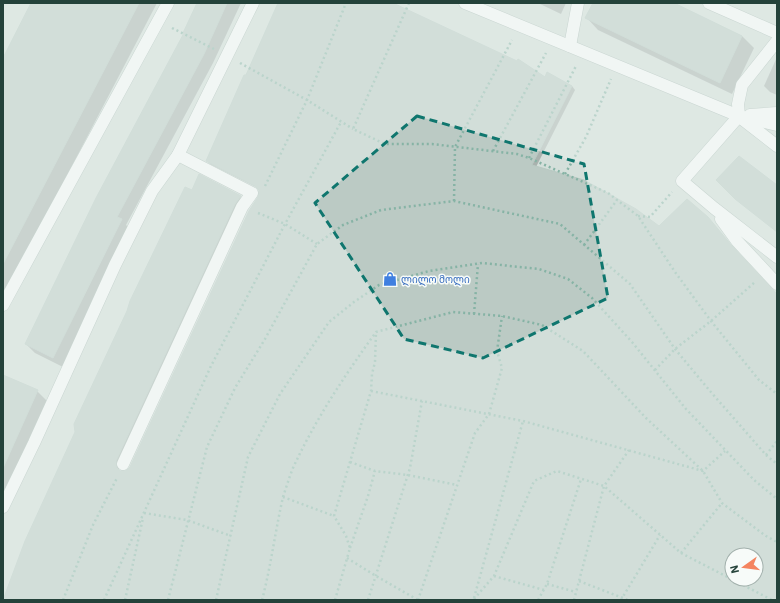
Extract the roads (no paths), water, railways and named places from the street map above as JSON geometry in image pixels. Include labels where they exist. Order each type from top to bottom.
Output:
[{"type":"lane","points":[[3,305],[168,3]]},
{"type":"lane","points":[[3,507],[34,443],[115,265],[152,191],[178,155],[253,3]]},
{"type":"lane","points":[[465,3],[739,116],[777,125]]},
{"type":"lane","points":[[570,46],[578,3]]},
{"type":"lane","points":[[709,3],[777,33]]},
{"type":"lane","points":[[777,41],[742,85],[738,104],[739,116],[777,146]]},
{"type":"lane","points":[[777,113],[739,116],[682,181],[777,257]]},
{"type":"lane","points":[[123,464],[242,206],[252,193],[178,155]]},
{"type":"lane","points":[[714,208],[737,241],[777,284]]},
{"type":"place","name":"ლილო მოლი","points":[[390,279]]}]
